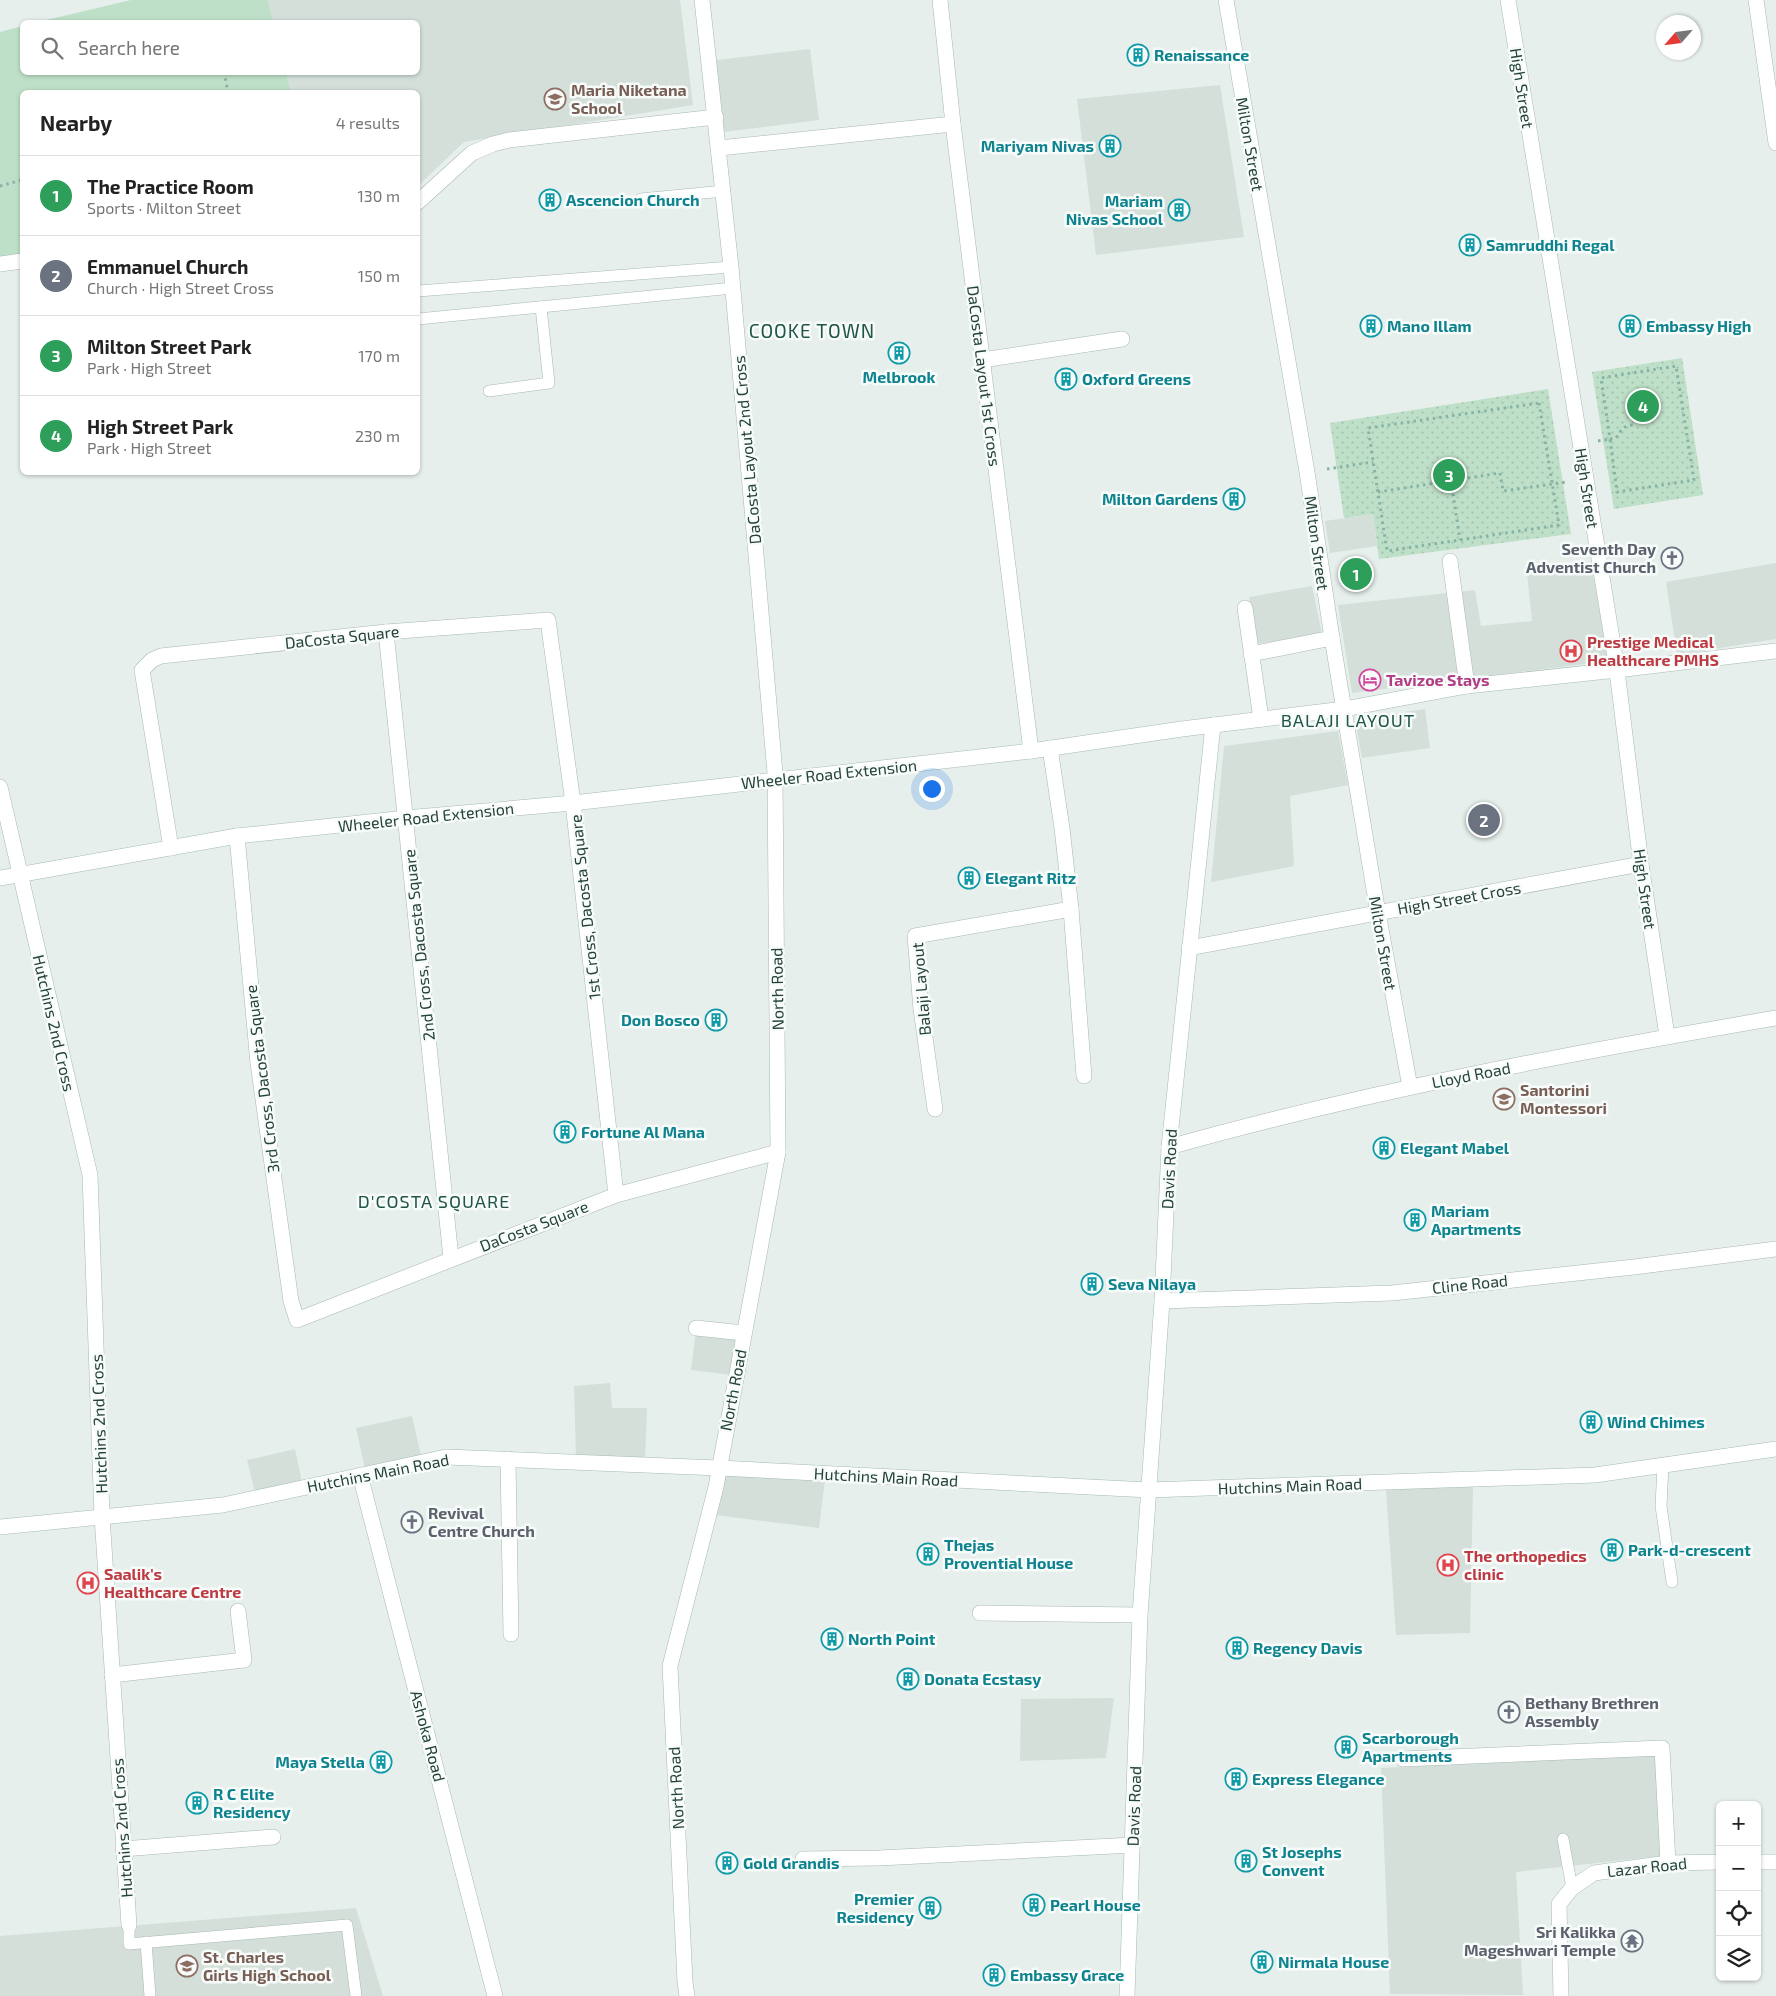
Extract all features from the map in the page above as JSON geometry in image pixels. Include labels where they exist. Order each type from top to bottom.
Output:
[{"type":"street","name":"DaCosta Layout 2nd Cross","points":[[702,0],[733,288],[774,780]]},
{"type":"street","name":"DaCosta Layout 1st Cross","points":[[940,0],[953,124],[1031,751]]},
{"type":"street","name":"Milton Street","points":[[1226,0],[1307,472],[1332,638],[1378,913],[1410,1087]]},
{"type":"street","name":"High Street","points":[[1508,0],[1617,670],[1641,864],[1667,1036]]},
{"type":"street","points":[[1756,0],[1776,143]]},
{"type":"street","points":[[420,200],[472,154],[493,144],[509,140],[716,117]]},
{"type":"street","points":[[719,148],[953,124]]},
{"type":"street","points":[[0,264],[20,262]]},
{"type":"street","points":[[982,360],[1122,339]]},
{"type":"street","points":[[1450,561],[1467,686]]},
{"type":"street","points":[[1244,608],[1261,719]]},
{"type":"street","name":"DaCosta Square","points":[[171,848],[142,670],[152,660],[162,656],[386,632],[548,620]]},
{"type":"street","name":"1st Cross, Dacosta Square","points":[[548,620],[573,803],[616,1195]]},
{"type":"street","name":"2nd Cross, Dacosta Square","points":[[386,632],[451,1258]]},
{"type":"street","points":[[1252,654],[1332,638]]},
{"type":"street","name":"Wheeler Road Extension","points":[[0,878],[238,836],[573,803],[1031,751],[1213,725],[1344,709],[1467,686],[1776,651]]},
{"type":"street","name":"Davis Road","points":[[1127,1996],[1140,1615],[1162,1301],[1169,1147],[1213,725]]},
{"type":"street","points":[[1050,748],[1062,828],[1071,909],[1084,1076]]},
{"type":"street","name":"North Road","points":[[687,1996],[684,1982],[670,1666],[716,1487],[778,1152],[774,780]]},
{"type":"street","name":"Hutchins 2nd Cross","points":[[0,787],[90,1175],[102,1516],[129,1925]]},
{"type":"street","name":"3rd Cross, Dacosta Square","points":[[238,836],[258,1062],[291,1301],[297,1320]]},
{"type":"street","name":"High Street Cross","points":[[1189,948],[1641,864]]},
{"type":"street","name":"Balaji Layout","points":[[935,1109],[921,1009],[914,936],[1071,909]]},
{"type":"street","name":"Lloyd Road","points":[[1169,1147],[1410,1087],[1667,1036],[1776,1018]]},
{"type":"street","name":"DaCosta Square","points":[[297,1320],[451,1258],[616,1195],[778,1152]]},
{"type":"street","name":"Cline Road","points":[[1162,1301],[1392,1292],[1634,1267],[1776,1249]]},
{"type":"street","points":[[696,1328],[744,1333]]},
{"type":"street","name":"Hutchins Main Road","points":[[0,1527],[223,1504],[446,1457],[718,1468],[1149,1490],[1595,1476],[1776,1449]]},
{"type":"street","points":[[508,1459],[511,1634]]},
{"type":"street","name":"Ashoka Road","points":[[360,1475],[495,1996]]},
{"type":"street","points":[[112,1675],[244,1660],[238,1611]]},
{"type":"street","points":[[980,1613],[1140,1615]]},
{"type":"street","points":[[1403,1759],[1662,1748],[1668,1863]]},
{"type":"street","points":[[123,1849],[273,1837]]},
{"type":"street","points":[[803,1859],[880,1858],[1133,1845]]},
{"type":"street","name":"Lazar Road","points":[[1561,1996],[1559,1904],[1572,1888],[1594,1873],[1668,1863],[1716,1862]]},
{"type":"street","points":[[1761,1862],[1776,1862]]},
{"type":"lane","points":[[641,199],[724,191]]},
{"type":"lane","points":[[420,291],[731,267]]},
{"type":"lane","points":[[420,319],[733,288]]},
{"type":"lane","points":[[489,391],[549,383],[541,307]]},
{"type":"lane","points":[[1663,1466],[1661,1506],[1672,1582]]},
{"type":"lane","points":[[1563,1839],[1572,1888]]},
{"type":"lane","name":"Hutchins 2nd Cross","points":[[129,1925],[129,1944],[347,1925],[356,1996]]},
{"type":"lane","points":[[146,1942],[150,1996]]},
{"type":"path","points":[[225,75],[228,90]]},
{"type":"path","points":[[0,186],[20,181]]},
{"type":"path","points":[[1676,366],[1694,480],[1617,492],[1610,439],[1601,378],[1676,366]]},
{"type":"path","points":[[1539,403],[1559,525],[1387,550],[1373,462],[1368,428],[1539,403]]},
{"type":"path","points":[[1580,444],[1616,438],[1622,428],[1633,425]]},
{"type":"path","points":[[1329,469],[1373,462]]},
{"type":"path","points":[[1378,492],[1500,473],[1503,491],[1562,483]]},
{"type":"path","points":[[1451,481],[1460,540]]},
{"type":"shaded area","name":"Maria Niketana School","points":[[268,0],[680,0],[693,105],[464,142],[420,184],[420,90],[290,90],[287,75],[420,75],[420,20],[273,20]]},
{"type":"shaded area","points":[[810,49],[819,120],[723,132],[716,60]]},
{"type":"shaded area","points":[[1220,85],[1244,237],[1096,255],[1077,99]]},
{"type":"shaded area","points":[[1373,514],[1377,546],[1330,553],[1325,521]]},
{"type":"shaded area","points":[[1776,563],[1776,639],[1677,655],[1666,582]]},
{"type":"shaded area","points":[[1592,567],[1608,661],[1352,693],[1338,605],[1475,590],[1481,626],[1532,621],[1527,574]]},
{"type":"shaded area","points":[[1312,586],[1322,634],[1256,644],[1249,597]]},
{"type":"shaded area","points":[[1425,709],[1430,748],[1362,758],[1355,719]]},
{"type":"shaded area","points":[[1338,731],[1348,785],[1290,796],[1294,866],[1211,882],[1224,746]]},
{"type":"shaded area","points":[[696,1330],[741,1335],[732,1375],[691,1370]]},
{"type":"shaded area","points":[[610,1383],[612,1408],[647,1408],[645,1460],[576,1458],[574,1386]]},
{"type":"shaded area","points":[[412,1416],[422,1460],[365,1469],[356,1428]]},
{"type":"shaded area","points":[[295,1449],[302,1482],[255,1493],[247,1460]]},
{"type":"shaded area","points":[[726,1474],[825,1480],[819,1528],[715,1515]]},
{"type":"shaded area","points":[[1473,1487],[1470,1633],[1396,1635],[1386,1489]]},
{"type":"shaded area","points":[[1114,1698],[1106,1758],[1020,1761],[1021,1699]]},
{"type":"shaded area","points":[[1655,1755],[1661,1856],[1516,1872],[1523,1995],[1390,1994],[1381,1768]]},
{"type":"shaded area","name":"St. Charles Girls High School","points":[[356,1908],[383,1996],[0,1996],[0,1936]]},
{"type":"green space","points":[[131,0],[268,0],[273,20],[46,20]]},
{"type":"green space","points":[[20,27],[20,75],[287,75],[290,90],[20,90],[20,258],[0,260],[0,32]]},
{"type":"green space","points":[[1682,358],[1703,495],[1614,509],[1592,372]]},
{"type":"green space","points":[[1548,389],[1571,534],[1379,559],[1373,514],[1344,518],[1330,423]]},
{"type":"place","name":"Renaissance","points":[[1138,55]]},
{"type":"place","name":"Maria Niketana School","points":[[555,99]]},
{"type":"place","name":"Mariyam Nivas","points":[[1110,146]]},
{"type":"place","name":"Ascencion Church","points":[[550,200]]},
{"type":"place","name":"Mariam Nivas School","points":[[1179,210]]},
{"type":"place","name":"Samruddhi Regal","points":[[1470,245]]},
{"type":"place","name":"Mano Illam","points":[[1371,326]]},
{"type":"place","name":"Embassy High","points":[[1630,326]]},
{"type":"place","name":"Melbrook","points":[[899,353]]},
{"type":"place","name":"Oxford Greens","points":[[1066,379]]},
{"type":"place","name":"High Street Park","points":[[1643,406]]},
{"type":"place","name":"Milton Street Park","points":[[1449,475]]},
{"type":"place","name":"Milton Gardens","points":[[1234,499]]},
{"type":"place","name":"Seventh Day Adventist Church","points":[[1672,558]]},
{"type":"place","name":"The Practice Room","points":[[1356,574]]},
{"type":"place","name":"Prestige Medical Healthcare PMHS","points":[[1571,651]]},
{"type":"place","name":"Tavizoe Stays","points":[[1370,680]]},
{"type":"place","name":"Emmanuel Church","points":[[1484,820]]},
{"type":"place","name":"Elegant Ritz","points":[[969,878]]},
{"type":"place","name":"Don Bosco","points":[[716,1020]]},
{"type":"place","name":"Santorini Montessori","points":[[1504,1099]]},
{"type":"place","name":"Fortune Al Mana","points":[[565,1132]]},
{"type":"place","name":"Elegant Mabel","points":[[1384,1148]]},
{"type":"place","name":"Mariam Apartments","points":[[1415,1220]]},
{"type":"place","name":"Seva Nilaya","points":[[1092,1284]]},
{"type":"place","name":"Wind Chimes","points":[[1591,1422]]},
{"type":"place","name":"Revival Centre Church","points":[[412,1522]]},
{"type":"place","name":"Park-d-crescent","points":[[1612,1550]]},
{"type":"place","name":"Thejas Provential House","points":[[928,1554]]},
{"type":"place","name":"The orthopedics clinic","points":[[1448,1565]]},
{"type":"place","name":"Saalik's Healthcare Centre","points":[[88,1583]]},
{"type":"place","name":"North Point","points":[[832,1639]]},
{"type":"place","name":"Regency Davis","points":[[1237,1648]]},
{"type":"place","name":"Donata Ecstasy","points":[[908,1679]]},
{"type":"place","name":"Bethany Brethren Assembly","points":[[1509,1712]]},
{"type":"place","name":"Scarborough Apartments","points":[[1346,1747]]},
{"type":"place","name":"Maya Stella","points":[[381,1762]]},
{"type":"place","name":"Express Elegance","points":[[1236,1779]]},
{"type":"place","name":"R C Elite Residency","points":[[197,1803]]},
{"type":"place","name":"St Josephs Convent","points":[[1246,1861]]},
{"type":"place","name":"Gold Grandis","points":[[727,1863]]},
{"type":"place","name":"Pearl House","points":[[1034,1905]]},
{"type":"place","name":"Premier Residency","points":[[930,1908]]},
{"type":"place","name":"Sri Kalikka Mageshwari Temple","points":[[1632,1941]]},
{"type":"place","name":"Nirmala House","points":[[1262,1962]]},
{"type":"place","name":"St. Charles Girls High School","points":[[187,1966]]},
{"type":"place","name":"Embassy Grace","points":[[994,1975]]},
{"type":"district","name":"COOKE TOWN","points":[[812,331]]},
{"type":"district","name":"BALAJI LAYOUT","points":[[1348,721]]},
{"type":"district","name":"D'COSTA SQUARE","points":[[434,1202]]}]
